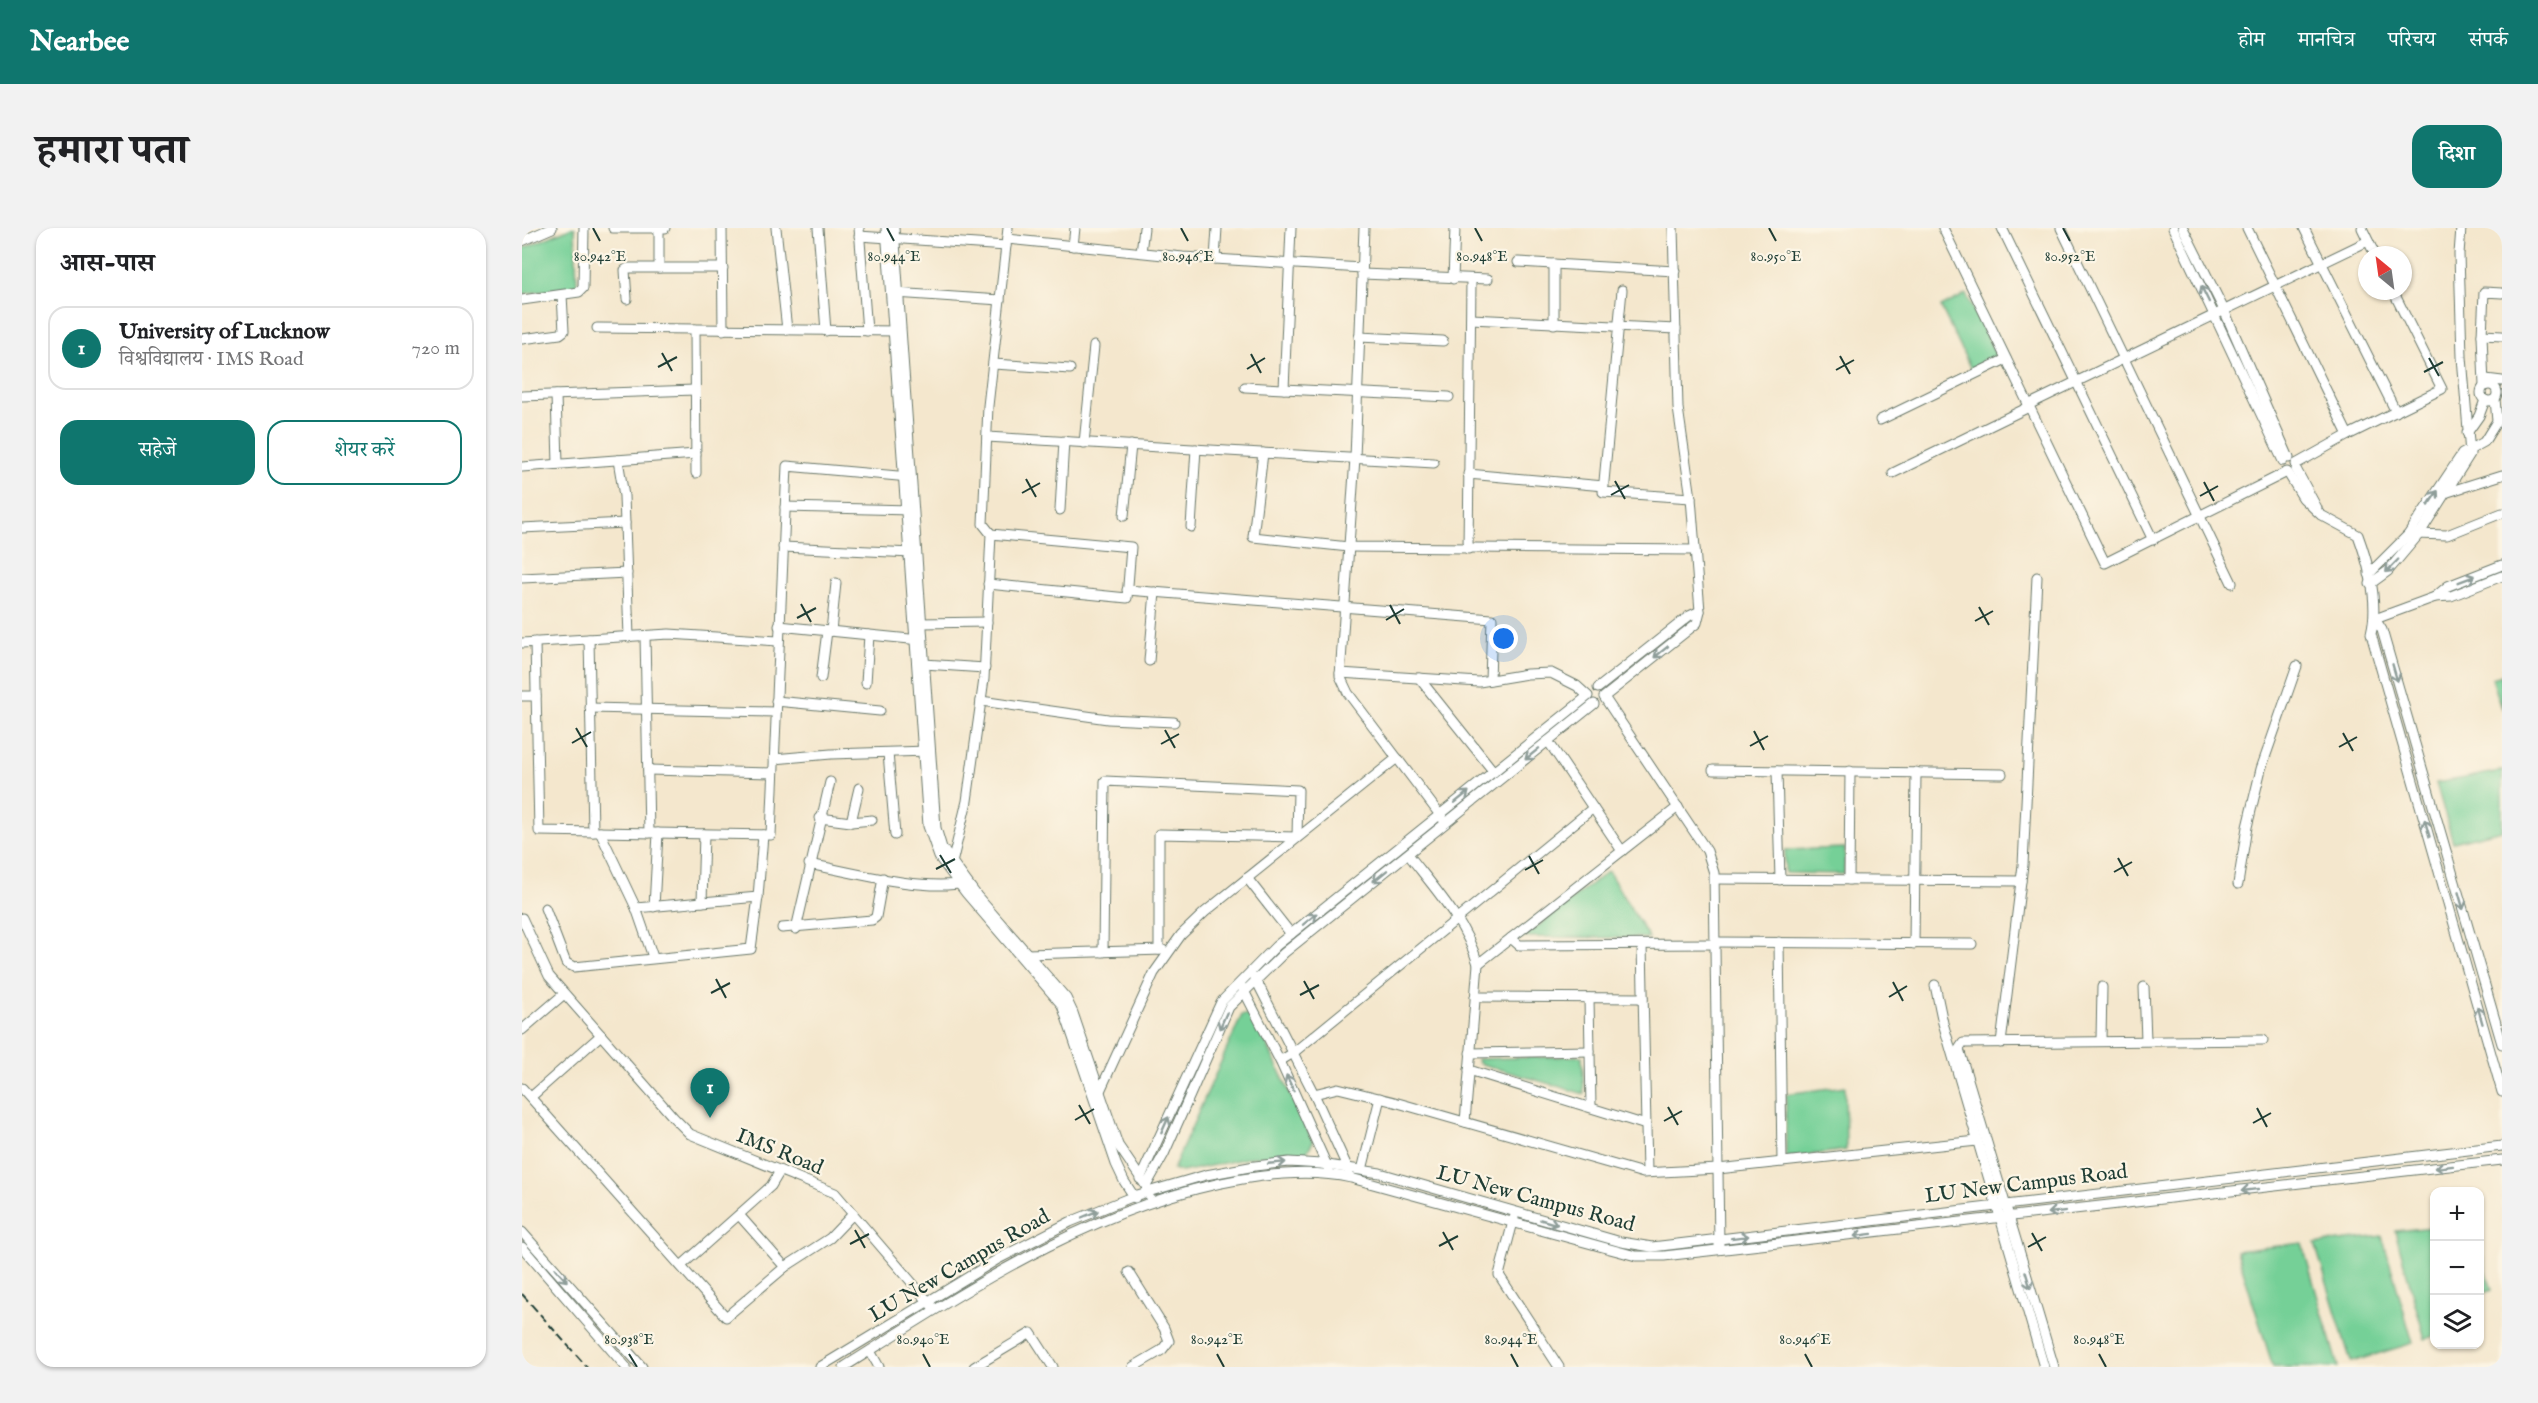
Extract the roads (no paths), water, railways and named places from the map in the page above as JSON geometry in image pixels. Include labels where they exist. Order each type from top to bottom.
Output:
[{"type":"street","points":[[522,241],[552,228]]},
{"type":"street","points":[[522,300],[579,292],[583,288],[584,228]]},
{"type":"street","points":[[613,228],[662,229],[659,268]]},
{"type":"street","points":[[722,228],[723,330]]},
{"type":"street","points":[[776,228],[787,330]]},
{"type":"street","points":[[818,228],[826,331]]},
{"type":"street","points":[[952,863],[968,801],[985,668],[991,534],[983,524],[987,437],[1008,228]]},
{"type":"street","points":[[1073,246],[1075,228]]},
{"type":"street","points":[[1141,252],[1144,228]]},
{"type":"street","points":[[1215,259],[1217,228]]},
{"type":"street","points":[[1284,389],[1291,228]]},
{"type":"street","points":[[1364,228],[1355,458],[1340,672],[1348,693],[1443,819]]},
{"type":"street","points":[[1453,279],[1455,228]]},
{"type":"street","points":[[1601,692],[1697,623],[1700,611],[1691,498],[1678,408],[1673,228]]},
{"type":"street","points":[[1943,228],[2104,563],[2200,517],[2348,435],[2442,389],[2397,300]]},
{"type":"street","points":[[2002,228],[2153,540]]},
{"type":"street","points":[[2061,228],[2232,583]]},
{"type":"street","points":[[2173,228],[2219,312]]},
{"type":"street","points":[[2183,228],[2303,498],[2321,515],[2358,535],[2367,559],[2375,619],[2371,634],[2502,1092]]},
{"type":"street","points":[[2247,228],[2348,435]]},
{"type":"street","points":[[2304,228],[2396,412]]},
{"type":"street","points":[[2362,228],[2370,246]]},
{"type":"street","points":[[2369,579],[2388,571],[2420,533],[2470,454],[2458,254],[2461,228]]},
{"type":"street","points":[[867,331],[859,232],[890,232],[1006,243],[1290,263],[1453,279],[1488,279]]},
{"type":"street","points":[[890,232],[926,751],[936,828],[942,848],[964,884]]},
{"type":"street","points":[[1893,473],[2076,381],[2368,241]]},
{"type":"street","points":[[1518,262],[1675,271]]},
{"type":"street","points":[[1554,264],[1554,324]]},
{"type":"street","points":[[627,299],[625,270],[723,268]]},
{"type":"street","points":[[1467,549],[1471,280]]},
{"type":"street","points":[[1622,290],[1603,492],[1691,498]]},
{"type":"street","points":[[2484,383],[2495,387],[2498,394],[2490,402],[2485,400],[2481,393],[2484,383],[2482,334],[2484,292],[2502,293]]},
{"type":"street","points":[[894,293],[1000,300]]},
{"type":"street","points":[[522,339],[560,334],[564,331],[562,295]]},
{"type":"street","points":[[1471,319],[1676,329]]},
{"type":"street","points":[[597,328],[897,331]]},
{"type":"street","points":[[695,329],[696,473]]},
{"type":"street","points":[[2482,334],[2502,336]]},
{"type":"street","points":[[1359,338],[1443,341]]},
{"type":"street","points":[[1084,443],[1094,346]]},
{"type":"street","points":[[1880,420],[2006,358]]},
{"type":"street","points":[[993,364],[1070,369]]},
{"type":"street","points":[[2484,383],[2502,381]]},
{"type":"street","points":[[1245,387],[1449,398]]},
{"type":"street","points":[[522,396],[695,390]]},
{"type":"street","points":[[556,395],[558,464]]},
{"type":"street","points":[[2369,579],[2408,535],[2462,454],[2469,448],[2484,442],[2497,421],[2495,399]]},
{"type":"street","points":[[2467,433],[2479,416],[2485,400]]},
{"type":"street","points":[[987,437],[1434,463]]},
{"type":"street","points":[[1060,510],[1064,441]]},
{"type":"street","points":[[1124,516],[1131,445]]},
{"type":"street","points":[[1191,527],[1196,449]]},
{"type":"street","points":[[1263,453],[1253,537],[1349,547],[1695,550]]},
{"type":"street","points":[[522,467],[696,454]]},
{"type":"street","points":[[618,460],[624,496],[628,637]]},
{"type":"street","points":[[535,642],[539,831],[771,835],[787,466],[907,477]]},
{"type":"street","points":[[1468,474],[1604,486]]},
{"type":"street","points":[[2448,492],[2502,475]]},
{"type":"street","points":[[785,507],[910,510]]},
{"type":"street","points":[[2408,535],[2420,533],[2447,535],[2502,513]]},
{"type":"street","points":[[522,528],[625,523]]},
{"type":"street","points":[[988,584],[1127,598],[1131,547],[991,534]]},
{"type":"street","points":[[783,547],[913,553]]},
{"type":"street","points":[[913,553],[921,623],[919,640],[924,664],[928,826],[939,857],[1001,928],[1071,1017],[1118,1145],[1146,1190]]},
{"type":"street","points":[[2435,597],[2448,586],[2502,565]]},
{"type":"street","points":[[522,578],[627,573]]},
{"type":"street","points":[[2375,619],[2435,597],[2451,596],[2502,576]]},
{"type":"street","points":[[2001,1043],[2021,881],[2037,577]]},
{"type":"street","points":[[821,678],[836,582]]},
{"type":"street","points":[[1128,590],[1492,619],[1490,680]]},
{"type":"street","points":[[1149,661],[1155,592]]},
{"type":"street","points":[[2375,619],[2382,630],[2502,1044]]},
{"type":"street","points":[[921,623],[987,622]]},
{"type":"street","points":[[779,626],[919,640]]},
{"type":"street","points":[[522,643],[669,634],[778,641]]},
{"type":"street","points":[[866,683],[868,635]]},
{"type":"street","points":[[645,636],[654,907]]},
{"type":"street","points":[[589,639],[590,708],[597,832],[636,908],[653,957]]},
{"type":"street","points":[[924,664],[985,668]]},
{"type":"street","points":[[2238,884],[2247,827],[2260,769],[2297,666]]},
{"type":"street","points":[[1340,672],[1479,682],[1527,674],[1551,673],[1578,686],[1591,700],[1602,702],[1601,692]]},
{"type":"street","points":[[1419,678],[1494,772]]},
{"type":"street","points":[[1146,1190],[1229,1007],[1252,971],[1291,934],[1548,741],[1591,700],[1591,690],[1601,692],[1707,851],[1714,879],[1719,1251]]},
{"type":"street","points":[[522,696],[536,696]]},
{"type":"street","points":[[1242,988],[1256,981],[1284,953],[1408,854],[1494,772],[1591,700]]},
{"type":"street","points":[[776,701],[880,711]]},
{"type":"street","points":[[981,701],[1108,719],[1174,722]]},
{"type":"street","points":[[590,708],[776,712]]},
{"type":"street","points":[[1548,741],[1622,851]]},
{"type":"street","points":[[774,759],[831,753],[926,751]]},
{"type":"street","points":[[888,753],[894,835]]},
{"type":"street","points":[[1100,1091],[1154,973],[1181,935],[1205,912],[1397,758]]},
{"type":"street","points":[[648,770],[773,772]]},
{"type":"street","points":[[1713,770],[2002,774]]},
{"type":"street","points":[[1777,771],[1780,879]]},
{"type":"street","points":[[1849,880],[1850,771]]},
{"type":"street","points":[[1914,944],[1916,772]]},
{"type":"street","points":[[1103,952],[1105,782],[1298,790],[1297,837]]},
{"type":"street","points":[[796,929],[820,818],[830,783]]},
{"type":"street","points":[[851,822],[859,788]]},
{"type":"street","points":[[1478,964],[1678,807]]},
{"type":"street","points":[[1280,1061],[1293,1053],[1593,808]]},
{"type":"street","points":[[820,818],[851,822],[872,820]]},
{"type":"street","points":[[702,902],[704,834]]},
{"type":"street","points":[[1159,950],[1159,834],[1297,837]]},
{"type":"street","points":[[545,908],[566,963],[574,967],[653,957],[751,949],[763,835]]},
{"type":"street","points":[[1408,854],[1457,918],[1472,944],[1478,964],[1465,1122]]},
{"type":"street","points":[[810,864],[883,878],[945,886],[964,884]]},
{"type":"street","points":[[2441,878],[2453,876]]},
{"type":"street","points":[[782,928],[796,929],[872,920],[876,917],[883,878]]},
{"type":"street","points":[[1248,878],[1291,934]]},
{"type":"street","points":[[1714,879],[2021,881]]},
{"type":"street","points":[[636,908],[758,897]]},
{"type":"street","name":"IMS Road","points":[[522,918],[549,976],[690,1134],[835,1193],[936,1310]]},
{"type":"street","points":[[1001,928],[1028,954],[1066,998],[1116,1164],[1140,1205]]},
{"type":"street","points":[[1511,938],[1519,945],[1779,942],[1972,944]]},
{"type":"street","points":[[1779,942],[1782,1162]]},
{"type":"street","points":[[1642,945],[1647,1172]]},
{"type":"street","points":[[1028,954],[1170,950]]},
{"type":"street","points":[[1252,971],[1314,1094],[1351,1178]]},
{"type":"street","points":[[1935,986],[1941,1016],[1977,1141],[2054,1367]]},
{"type":"street","points":[[2101,1040],[2102,987]]},
{"type":"street","points":[[2144,987],[2146,1040]]},
{"type":"street","points":[[1242,988],[1280,1061],[1330,1170]]},
{"type":"street","points":[[522,1030],[564,994]]},
{"type":"street","points":[[1475,997],[1643,998]]},
{"type":"street","points":[[1589,998],[1591,1107]]},
{"type":"street","points":[[531,1097],[601,1035]]},
{"type":"street","points":[[2000,1204],[1959,1049],[1963,1043],[2263,1040]]},
{"type":"street","points":[[1470,1053],[1590,1051]]},
{"type":"street","points":[[1469,1070],[1646,1125]]},
{"type":"street","points":[[522,1088],[726,1317],[784,1267],[830,1239],[852,1214]]},
{"type":"street","points":[[1314,1094],[1338,1088],[1647,1172],[1718,1169],[1977,1141]]},
{"type":"street","points":[[1362,1170],[1380,1098]]},
{"type":"street","name":"LU New Campus Road","points":[[820,1367],[998,1259],[1070,1222],[1146,1190],[1255,1166],[1289,1162],[1330,1170],[1351,1178],[1514,1217],[1652,1247],[2502,1146]]},
{"type":"street","points":[[1116,1164],[1127,1160]]},
{"type":"street","name":"LU New Campus Road","points":[[1330,1170],[1347,1168],[1380,1173],[1636,1256],[1664,1256],[2502,1160]]},
{"type":"street","points":[[681,1266],[771,1186],[780,1171]]},
{"type":"street","name":"LU New Campus Road","points":[[844,1367],[997,1272],[1140,1205],[1146,1190]]},
{"type":"street","points":[[739,1215],[784,1267]]},
{"type":"street","points":[[1514,1217],[1499,1275],[1559,1367]]},
{"type":"street","points":[[2005,1218],[2044,1367]]},
{"type":"street","points":[[522,1232],[642,1367]]},
{"type":"street","points":[[522,1247],[626,1367]]},
{"type":"street","points":[[1129,1272],[1164,1328],[1169,1341],[1162,1350],[1133,1367]]},
{"type":"street","points":[[975,1367],[992,1363],[1031,1333],[1053,1367]]},
{"type":"street","points":[[870,1351],[879,1367]]},
{"type":"railway","points":[[522,1294],[587,1367]]},
{"type":"place","name":"University of Lucknow","points":[[710,1118]]}]
